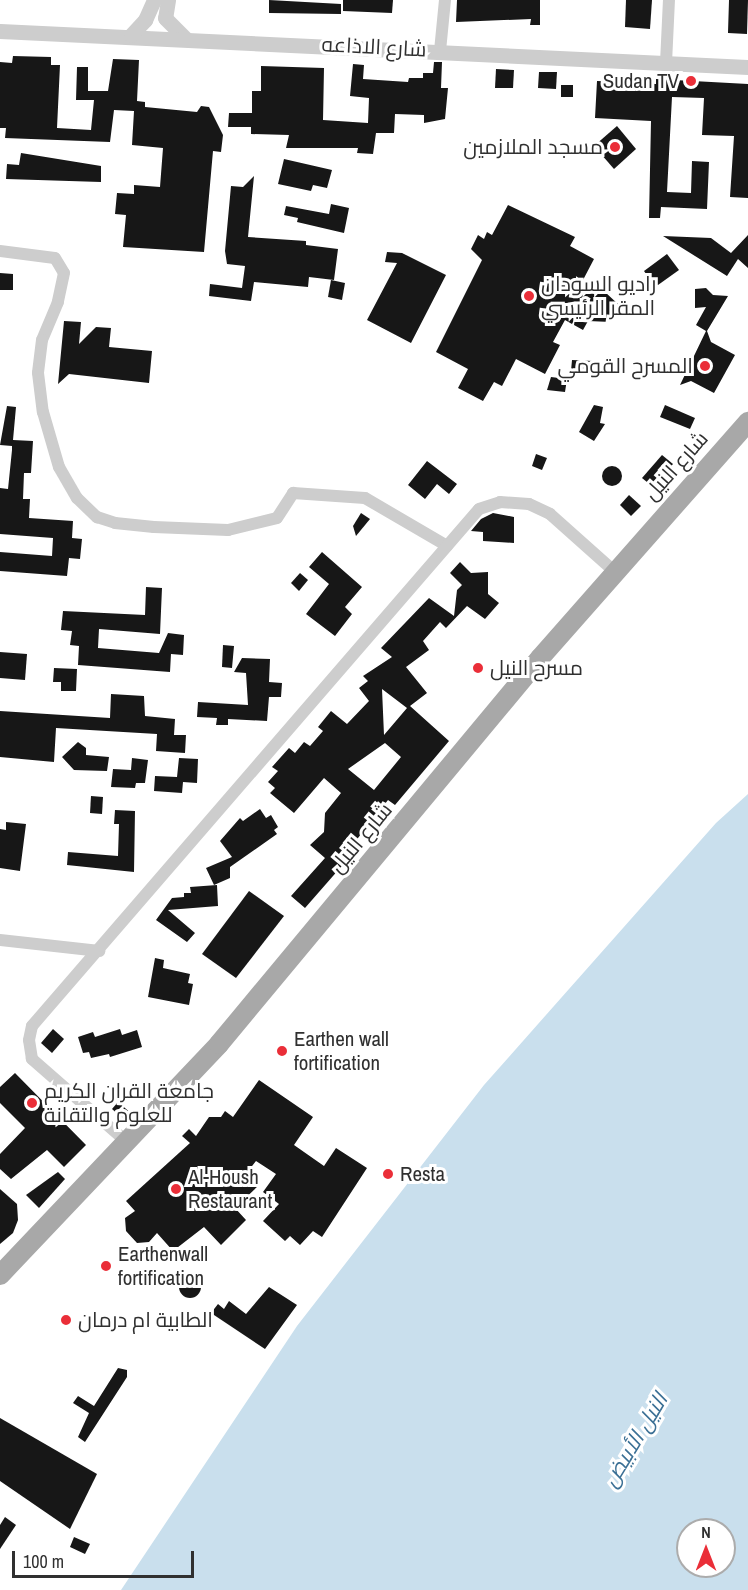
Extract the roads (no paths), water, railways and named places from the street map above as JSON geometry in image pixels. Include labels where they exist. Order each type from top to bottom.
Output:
[{"type":"main road","name":"شارع النيل","points":[[0,1275],[128,1143],[349,891],[614,571],[748,422]]},
{"type":"street","points":[[131,35],[145,20],[154,0]]},
{"type":"street","points":[[168,0],[165,18],[186,39]]},
{"type":"street","points":[[440,51],[445,0]]},
{"type":"street","points":[[666,63],[669,0]]},
{"type":"street","name":"شارع الاذاعه","points":[[0,31],[131,35],[748,67]]},
{"type":"street","points":[[0,251],[55,258],[64,273],[58,302],[42,340],[38,373],[43,412],[59,467],[78,498],[97,517],[115,523],[154,527],[228,530],[277,518],[293,493],[365,498],[447,546]]},
{"type":"street","points":[[128,1143],[32,1059],[28,1040],[32,1026],[479,509],[500,502],[529,504],[550,514],[614,571]]},
{"type":"street","points":[[0,940],[99,951]]},
{"type":"water","name":"النيل الأبيض","points":[[748,794],[748,1590],[121,1590],[297,1326],[484,1085],[716,823]]},
{"type":"place","name":"Sudan TV","points":[[691,81]]},
{"type":"place","name":"مسجد الملازمين","points":[[615,147]]},
{"type":"place","name":"راديو السودان المقر الرئيسي","points":[[529,296]]},
{"type":"place","name":"المسرح القومي","points":[[705,366]]},
{"type":"place","name":"مسرح النيل","points":[[478,668]]},
{"type":"place","name":"Earthen wall fortification","points":[[282,1051]]},
{"type":"place","name":"جامعة القران الكريم للعلوم والتقانة","points":[[32,1103]]},
{"type":"place","name":"Resta","points":[[388,1174]]},
{"type":"place","name":"Al-Housh Restaurant","points":[[176,1189]]},
{"type":"place","name":"Earthenwall fortification","points":[[106,1266]]},
{"type":"place","name":"الطابية ام درمان","points":[[66,1320]]}]
